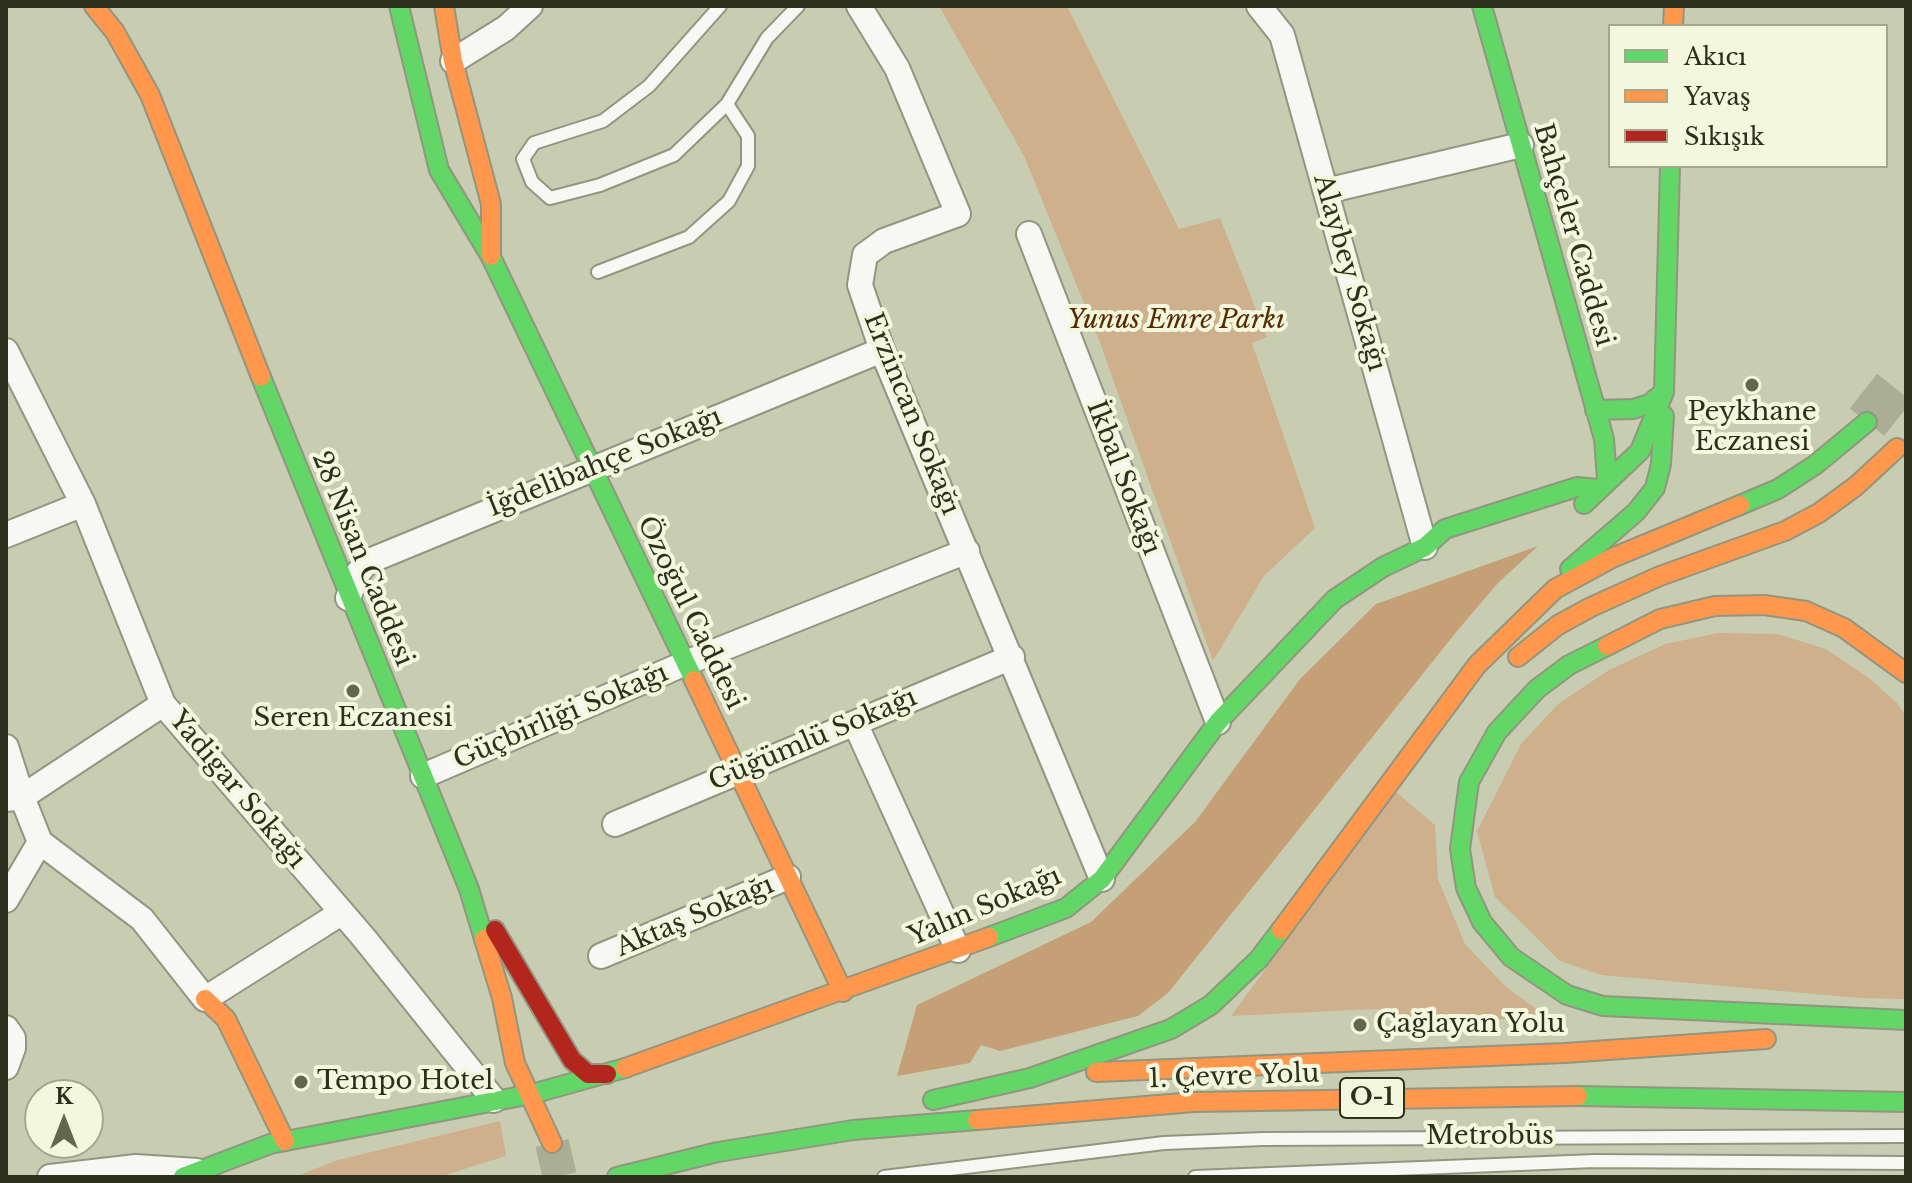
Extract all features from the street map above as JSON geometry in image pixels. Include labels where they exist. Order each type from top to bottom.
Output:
[{"type":"main road","name":"28 Nisan Caddesi","points":[[94,6],[115,32],[150,95],[348,598],[469,889],[502,998],[515,1063],[532,1094],[552,1143]]},
{"type":"main road","name":"Özoğul Caddesi","points":[[399,6],[439,170],[491,257],[843,992]]},
{"type":"main road","points":[[444,6],[453,61],[491,204],[491,257]]},
{"type":"main road","name":"Bahçeler Caddesi","points":[[1482,6],[1604,439],[1602,484]]},
{"type":"main road","points":[[1030,1078],[1171,1029],[1211,1005],[1259,959],[1477,665],[1555,589],[1575,562],[1636,512],[1655,488],[1664,440],[1670,168]]},
{"type":"main road","points":[[1595,410],[1633,409],[1649,404],[1664,392]]},
{"type":"main road","points":[[1570,509],[1584,504],[1640,451],[1664,392]]},
{"type":"main road","points":[[1555,589],[1612,558],[1778,489],[1815,465],[1867,422]]},
{"type":"main road","points":[[1398,769],[1494,676],[1558,625],[1660,576],[1785,531],[1819,513],[1856,486],[1897,448]]},
{"type":"main road","name":"Yalın Sokağı","points":[[190,1174],[258,1140],[285,1141],[532,1094],[607,1074],[843,992],[1066,908],[1102,879],[1218,722],[1335,599],[1383,567],[1425,547],[1445,529],[1577,487],[1602,484]]},
{"type":"main road","name":"Yalın Sokağı","points":[[1425,547],[1458,546]]},
{"type":"main road","points":[[1906,673],[1844,628],[1806,611],[1764,605],[1715,606],[1660,619],[1569,665],[1537,689],[1497,732],[1469,782],[1460,849],[1466,888],[1482,922],[1511,957],[1567,995],[1603,1006],[1906,1020]]},
{"type":"main road","points":[[469,889],[572,1060],[588,1074],[607,1074]]},
{"type":"main road","points":[[205,999],[206,1024]]},
{"type":"main road","points":[[205,999],[226,1019],[285,1141]]},
{"type":"main road","points":[[1821,1036],[1906,1035]]},
{"type":"main road","points":[[853,1130],[896,1112],[962,1092],[1030,1078],[1138,1069],[1565,1053],[1777,1038]]},
{"type":"main road","name":"1. Çevre Yolu","points":[[617,1177],[718,1152],[853,1130],[1194,1102],[1616,1095],[1899,1102]]},
{"type":"street","points":[[453,61],[506,28],[530,6]]},
{"type":"street","name":"Erzincan Sokağı","points":[[859,6],[897,68],[958,214],[884,241],[865,255],[860,285],[882,350],[1102,879]]},
{"type":"street","name":"Alaybey Sokağı","points":[[1259,6],[1282,35],[1425,547]]},
{"type":"street","points":[[1326,191],[1521,145]]},
{"type":"street","name":"İkbal Sokağı","points":[[1029,234],[1218,722]]},
{"type":"street","name":"İğdelibahçe Sokağı","points":[[348,598],[358,573],[367,562],[591,467],[882,350]]},
{"type":"street","name":"Yadigar Sokağı","points":[[6,351],[12,379],[83,504],[163,704],[341,913],[494,1100]]},
{"type":"street","points":[[6,535],[83,504]]},
{"type":"street","name":"Güçbirliği Sokağı","points":[[423,776],[686,663],[967,551]]},
{"type":"street","name":"Güğümlü Sokağı","points":[[615,824],[1012,657]]},
{"type":"street","points":[[14,798],[163,704]]},
{"type":"street","points":[[855,723],[958,950]]},
{"type":"street","points":[[6,747],[14,798],[40,842],[142,919],[205,999],[341,913]]},
{"type":"street","points":[[6,900],[40,842]]},
{"type":"street","name":"Aktaş Sokağı","points":[[601,956],[788,877]]},
{"type":"street","points":[[6,1028],[13,1038],[13,1048],[6,1067]]},
{"type":"street","points":[[50,1177],[136,1167],[190,1174]]},
{"type":"lane","points":[[720,6],[649,86],[603,121],[534,143],[523,159],[532,182],[550,198],[600,185],[674,155],[727,104],[767,38],[798,6]]},
{"type":"lane","points":[[598,272],[689,237],[729,201],[748,166],[748,136],[727,104]]},
{"type":"lane","name":"Metrobüs","points":[[884,1177],[1164,1143],[1263,1139],[1906,1136]]},
{"type":"lane","name":"Metrobüs","points":[[1195,1177],[1595,1161],[1906,1163]]},
{"type":"green space","name":"Yunus Emre Parkı","points":[[939,6],[1067,6],[1179,229],[1220,218],[1267,337],[1252,343],[1315,528],[1264,576],[1213,661],[1099,340],[1024,156]]},
{"type":"green space","points":[[1718,633],[1778,634],[1826,649],[1869,678],[1897,703],[1906,716],[1906,999],[1859,998],[1601,975],[1560,961],[1495,897],[1477,831],[1521,744],[1558,704],[1609,670],[1665,644]]},
{"type":"green space","points":[[1396,792],[1435,825],[1438,879],[1465,944],[1505,986],[1551,1020],[1398,1017],[1377,1009],[1231,1016]]},
{"type":"green space","points":[[500,1121],[506,1156],[439,1177],[294,1177],[338,1160]]},
{"type":"shaded area","points":[[1538,546],[1498,583],[1457,631],[1168,993],[1138,1016],[1000,1051],[981,1045],[970,1063],[897,1076],[917,1005],[1091,922],[1195,822],[1300,679],[1376,604]]},
{"type":"tunnel","points":[[1867,422],[1906,373]]},
{"type":"tunnel","points":[[552,1143],[560,1177]]},
{"type":"traffic: fast","points":[[399,6],[439,170],[491,257],[694,680]]},
{"type":"traffic: fast","points":[[1482,6],[1604,439],[1607,479]]},
{"type":"traffic: fast","points":[[1584,504],[1640,451],[1664,392],[1670,168]]},
{"type":"traffic: fast","points":[[261,377],[469,889],[484,939]]},
{"type":"traffic: fast","points":[[1595,410],[1633,409],[1649,404],[1664,392]]},
{"type":"traffic: fast","points":[[1570,569],[1636,512],[1655,488],[1661,464],[1664,416]]},
{"type":"traffic: fast","points":[[1740,505],[1778,489],[1815,465],[1867,422]]},
{"type":"traffic: fast","points":[[989,937],[1066,908],[1102,879],[1218,722],[1335,599],[1383,567],[1425,547],[1445,529],[1577,487],[1597,489]]},
{"type":"traffic: fast","points":[[1607,646],[1569,665],[1537,689],[1497,732],[1469,782],[1460,849],[1466,888],[1482,922],[1511,957],[1567,995],[1603,1006],[1906,1020]]},
{"type":"traffic: fast","points":[[933,1100],[1030,1078],[1171,1029],[1211,1005],[1259,959],[1281,930]]},
{"type":"traffic: fast","points":[[183,1177],[270,1144],[532,1094],[625,1068]]},
{"type":"traffic: fast","points":[[1578,1096],[1906,1102]]},
{"type":"traffic: fast","points":[[617,1177],[718,1152],[853,1130],[977,1120]]},
{"type":"traffic: slow","points":[[94,6],[115,32],[150,95],[261,377]]},
{"type":"traffic: slow","points":[[444,6],[453,61],[491,204],[491,256]]},
{"type":"traffic: slow","points":[[1673,24],[1674,6]]},
{"type":"traffic: slow","points":[[1518,657],[1558,625],[1591,607],[1660,576],[1785,531],[1819,513],[1856,486],[1897,448]]},
{"type":"traffic: slow","points":[[1281,930],[1477,665],[1555,589],[1612,558],[1740,505]]},
{"type":"traffic: slow","points":[[1607,646],[1660,619],[1715,606],[1764,605],[1806,611],[1844,628],[1906,673]]},
{"type":"traffic: slow","points":[[694,680],[843,992]]},
{"type":"traffic: slow","points":[[625,1068],[989,937]]},
{"type":"traffic: slow","points":[[484,939],[502,998],[515,1063],[552,1143]]},
{"type":"traffic: slow","points":[[205,999],[226,1019],[285,1141]]},
{"type":"traffic: slow","points":[[1096,1072],[1565,1053],[1766,1039]]},
{"type":"traffic: slow","points":[[977,1120],[1194,1102],[1578,1096]]},
{"type":"traffic: jam","points":[[495,930],[572,1060],[588,1074],[607,1074]]},
{"type":"place","name":"Peykhane Eczanesi","points":[[1752,385]]},
{"type":"place","name":"Seren Eczanesi","points":[[353,691]]},
{"type":"place","name":"Çağlayan Yolu","points":[[1360,1025]]},
{"type":"place","name":"Tempo Hotel","points":[[301,1082]]}]
